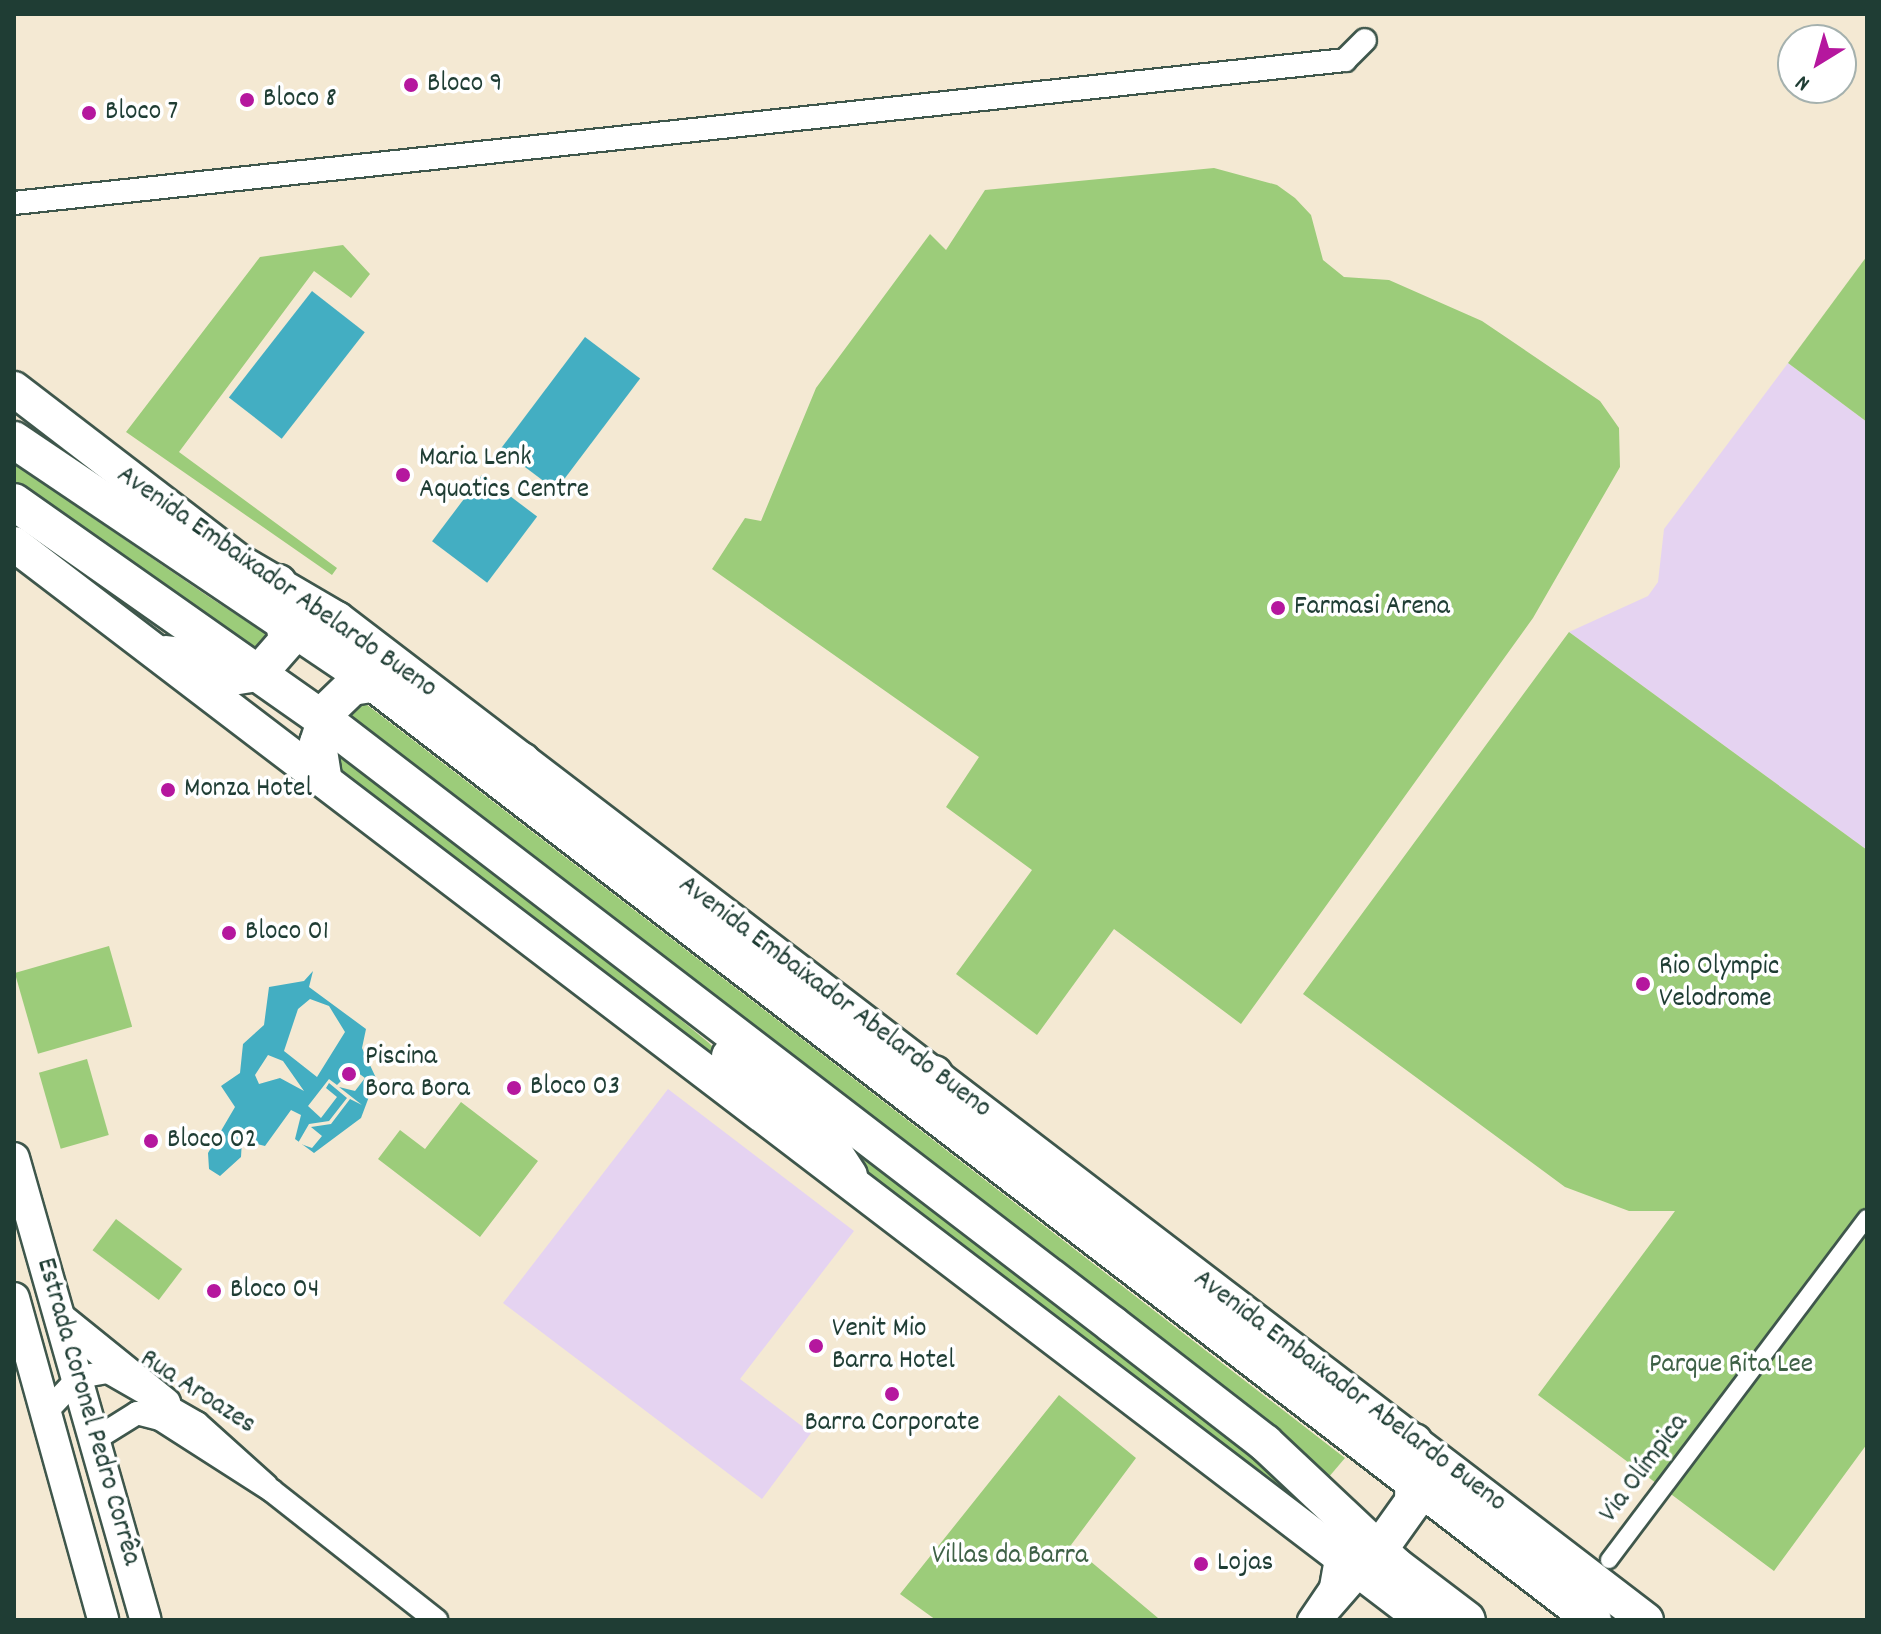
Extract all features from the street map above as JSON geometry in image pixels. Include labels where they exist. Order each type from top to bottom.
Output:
[{"type":"highway","name":"Avenida Embaixador Abelardo Bueno","points":[[14,440],[371,681],[1593,1620]]},
{"type":"highway","points":[[14,502],[323,719],[1254,1434],[1359,1558],[1467,1620]]},
{"type":"highway","points":[[166,654],[183,655],[226,678],[259,673],[283,650],[288,625],[278,583]]},
{"type":"highway","points":[[323,776],[323,719],[342,694],[371,681],[410,690],[489,751],[522,761]]},
{"type":"highway","points":[[550,896],[831,1148],[849,1176]]},
{"type":"highway","points":[[934,1074],[952,1104],[1168,1282],[1204,1322]]},
{"type":"highway","points":[[1359,1558],[1418,1487],[1414,1442]]},
{"type":"main road","name":"Avenida Embaixador Abelardo Bueno","points":[[14,389],[150,496],[337,619],[1646,1620]]},
{"type":"main road","points":[[14,544],[166,654],[849,1176],[1359,1558],[1424,1620]]},
{"type":"main road","name":"Estrada Coronel Pedro Corrêa","points":[[14,1158],[97,1438],[146,1620]]},
{"type":"main road","name":"Estrada Coronel Pedro Corrêa","points":[[14,1298],[103,1620]]},
{"type":"main road","points":[[61,1319],[165,1403]]},
{"type":"street","points":[[14,203],[1345,60],[1365,40]]},
{"type":"street","name":"Via Olímpica","points":[[1609,1560],[1867,1218]]},
{"type":"street","name":"Rua Aroazes","points":[[79,1377],[108,1372],[165,1403],[247,1463],[270,1489]]},
{"type":"street","points":[[47,1411],[79,1377]]},
{"type":"street","name":"Rua Aroazes","points":[[97,1438],[120,1419],[147,1413],[270,1489],[436,1620]]},
{"type":"street","points":[[1309,1620],[1331,1587],[1359,1558]]},
{"type":"street","points":[[1321,1620],[1359,1558]]},
{"type":"shaded area","points":[[1788,363],[1867,422],[1867,850],[1569,632],[1648,596],[1658,582],[1664,529]]},
{"type":"shaded area","points":[[668,1089],[854,1231],[740,1379],[811,1433],[762,1499],[503,1303]]},
{"type":"green space","points":[[1214,168],[1277,185],[1295,198],[1311,215],[1323,260],[1344,277],[1389,280],[1482,321],[1600,401],[1619,428],[1620,467],[1533,618],[1241,1024],[1114,929],[1037,1035],[956,974],[1032,870],[946,807],[979,757],[712,569],[745,518],[761,521],[816,388],[930,234],[946,250],[985,190]]},
{"type":"green space","points":[[343,245],[370,274],[351,298],[314,271],[179,452],[337,568],[332,575],[126,432],[260,257]]},
{"type":"green space","points":[[1867,256],[1867,422],[1788,363]]},
{"type":"green space","points":[[14,464],[272,638],[261,653],[14,483]]},
{"type":"green space","name":"Parque Rita Lee","points":[[1569,632],[1867,850],[1867,1444],[1774,1571],[1538,1395],[1675,1211],[1629,1211],[1565,1187],[1303,994]]},
{"type":"green space","points":[[362,701],[1345,1458],[1328,1478],[350,719],[346,714]]},
{"type":"green space","points":[[333,746],[447,827],[709,1043],[755,1091],[344,775]]},
{"type":"green space","points":[[109,946],[132,1027],[38,1054],[15,973]]},
{"type":"green space","points":[[87,1059],[109,1135],[61,1149],[39,1073]]},
{"type":"green space","points":[[747,1063],[1280,1472],[1321,1520],[1070,1336],[794,1112]]},
{"type":"green space","points":[[461,1102],[538,1161],[480,1237],[378,1159],[400,1130],[425,1149]]},
{"type":"green space","points":[[116,1219],[182,1269],[159,1300],[93,1250]]},
{"type":"green space","name":"Villas da Barra","points":[[1059,1395],[1136,1458],[1071,1545],[1158,1618],[936,1620],[900,1594]]},
{"type":"water","points":[[312,291],[365,332],[282,439],[229,397]]},
{"type":"water","points":[[585,337],[640,379],[556,490],[501,449]]},
{"type":"water","points":[[482,475],[537,517],[487,583],[432,541]]},
{"type":"water","name":"Piscina Bora Bora","points":[[313,971],[309,987],[366,1029],[362,1048],[376,1078],[361,1118],[314,1153],[295,1139],[301,1115],[291,1110],[265,1146],[242,1140],[241,1157],[220,1176],[209,1169],[208,1153],[235,1107],[221,1086],[240,1073],[243,1044],[264,1025],[269,987],[304,981]],"holes":[[[310,999],[329,1006],[345,1032],[317,1077],[284,1051],[298,1009]],[[268,1055],[283,1061],[304,1091],[280,1078],[259,1084],[255,1075]]]},
{"type":"pier","points":[[353,1069],[365,1078],[355,1091],[339,1087],[362,1105],[350,1099],[331,1124],[311,1127],[322,1136],[312,1148],[298,1143],[309,1124],[329,1121],[347,1098],[329,1083],[326,1088],[337,1097],[321,1118],[308,1106],[329,1079],[337,1085]]},
{"type":"place","name":"Bloco 9","points":[[411,85]]},
{"type":"place","name":"Bloco 8","points":[[247,100]]},
{"type":"place","name":"Bloco 7","points":[[89,113]]},
{"type":"place","name":"Maria Lenk Aquatics Centre","points":[[403,475]]},
{"type":"place","name":"Farmasi Arena","points":[[1278,608]]},
{"type":"place","name":"Monza Hotel","points":[[168,790]]},
{"type":"place","name":"Bloco 01","points":[[229,933]]},
{"type":"place","name":"Rio Olympic Velodrome","points":[[1643,984]]},
{"type":"place","name":"Piscina Bora Bora","points":[[349,1074]]},
{"type":"place","name":"Bloco 03","points":[[514,1088]]},
{"type":"place","name":"Bloco 02","points":[[151,1141]]},
{"type":"place","name":"Bloco 04","points":[[214,1291]]},
{"type":"place","name":"Venit Mio Barra Hotel","points":[[816,1346]]},
{"type":"place","name":"Barra Corporate","points":[[892,1394]]},
{"type":"place","name":"Lojas","points":[[1201,1564]]}]
